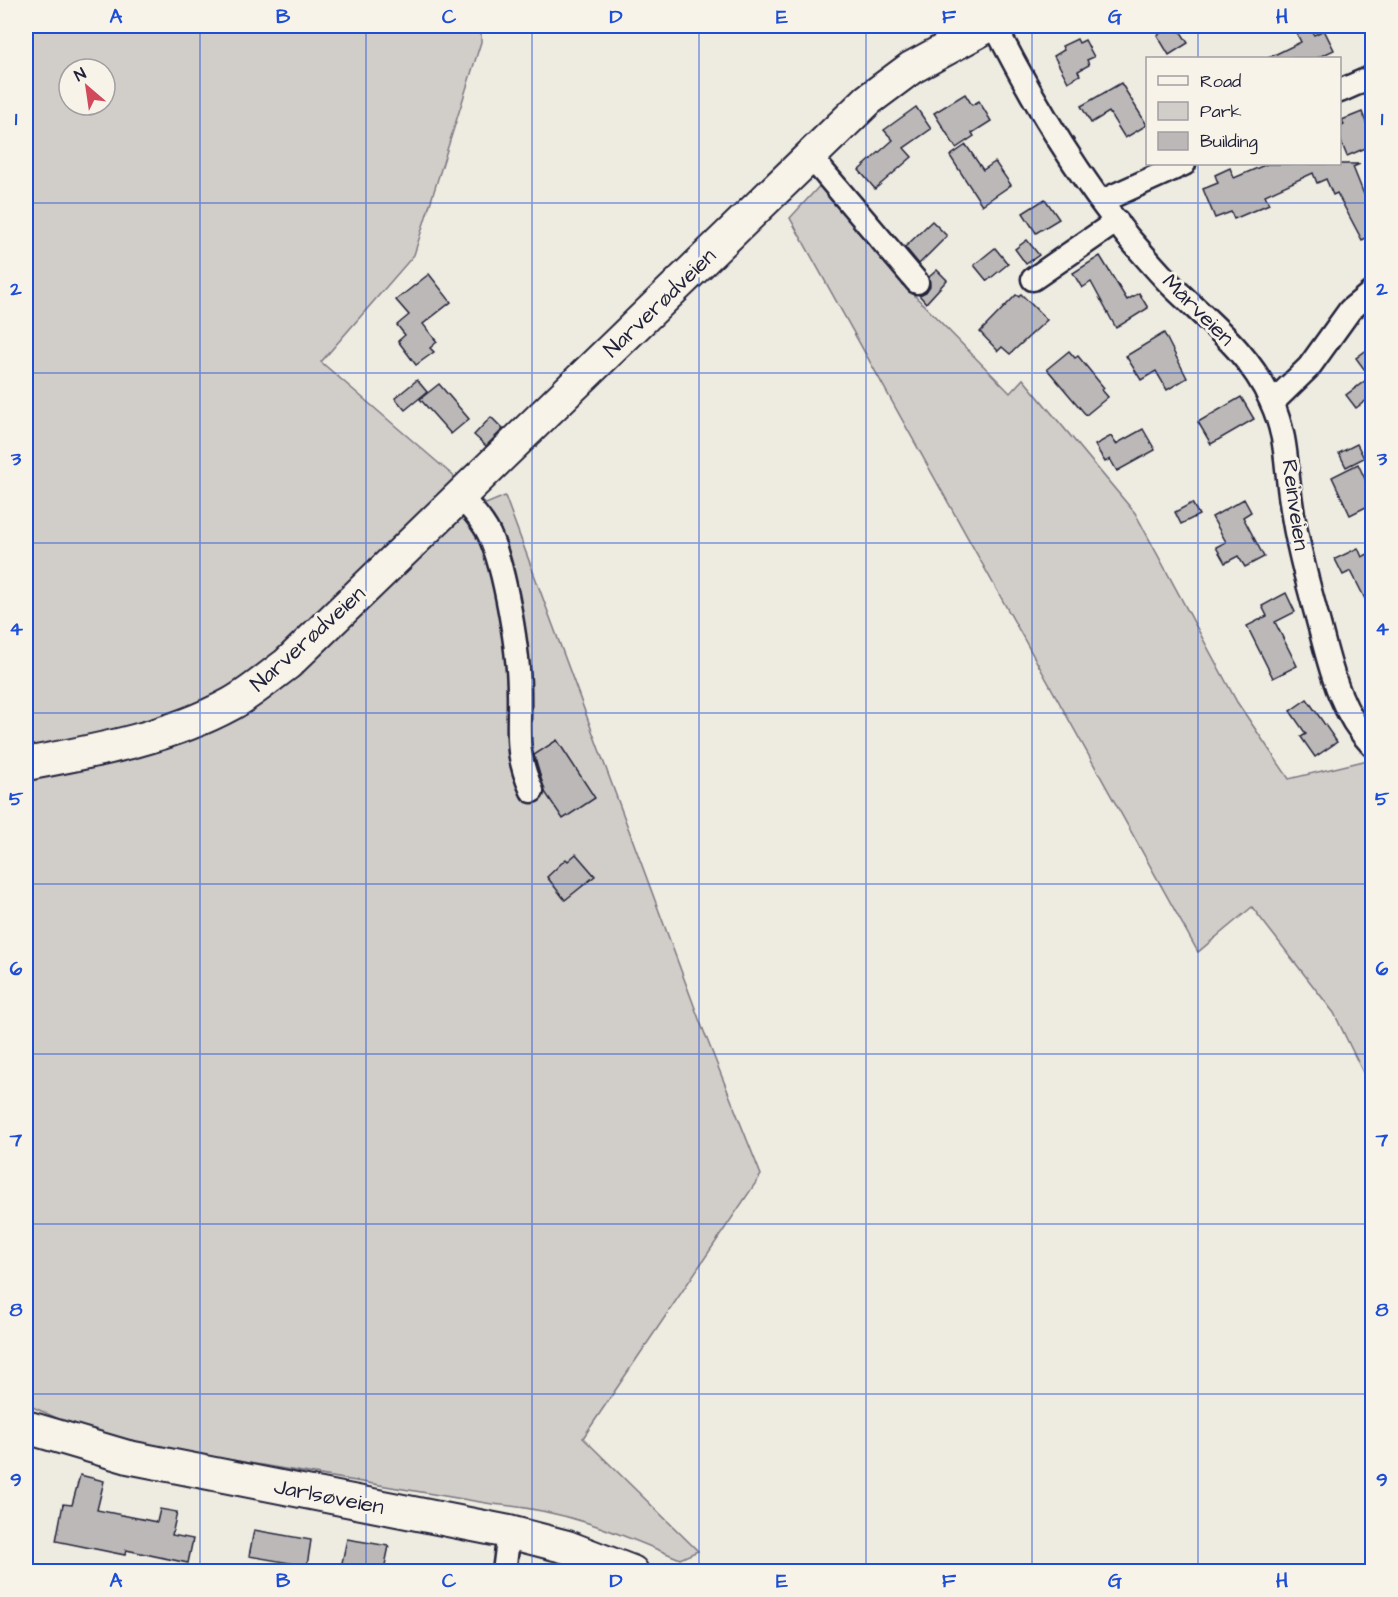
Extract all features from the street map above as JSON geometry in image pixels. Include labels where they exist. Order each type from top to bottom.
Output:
[{"type":"main road","name":"Narverødveien","points":[[26,764],[125,743],[199,720],[233,703],[287,664],[868,100],[911,68],[988,26]]},
{"type":"main road","name":"Jarlsøveien","points":[[26,1427],[128,1457],[509,1532],[567,1547],[632,1572]]},
{"type":"street","name":"Mårveien","points":[[995,26],[1053,128],[1102,201],[1173,287],[1221,331],[1250,363],[1272,404]]},
{"type":"street","points":[[1341,91],[1372,76]]},
{"type":"street","points":[[809,159],[821,169],[917,282]]},
{"type":"street","points":[[1102,201],[1182,165]]},
{"type":"street","points":[[1033,279],[1117,221]]},
{"type":"street","points":[[1272,404],[1309,367],[1350,310],[1372,292]]},
{"type":"street","name":"Reinveien","points":[[1272,404],[1285,440],[1291,502],[1305,573],[1335,683],[1360,732],[1372,745]]},
{"type":"street","points":[[461,497],[478,516],[489,535],[496,558],[518,661],[517,742],[521,768],[532,791]]},
{"type":"street","points":[[504,1572],[509,1532]]},
{"type":"green space","points":[[26,26],[481,26],[481,42],[414,255],[321,362],[486,504],[505,496],[699,1019],[761,1175],[583,1438],[698,1551],[680,1559],[589,1523],[543,1511],[196,1454],[83,1430],[26,1404]]},
{"type":"green space","points":[[824,181],[914,295],[1010,393],[1023,379],[1135,513],[1237,702],[1289,779],[1372,759],[1372,1091],[1334,1013],[1252,907],[1198,952],[790,218]]},
{"type":"building","points":[[1172,26],[1177,26],[1188,43],[1169,55],[1157,35]]},
{"type":"building","points":[[1310,28],[1314,35],[1324,30],[1334,50],[1319,57],[1270,57],[1301,42],[1297,34]]},
{"type":"building","points":[[1077,39],[1079,43],[1085,40],[1094,57],[1087,60],[1089,65],[1078,71],[1080,75],[1068,82],[1054,56],[1064,50],[1062,46]]},
{"type":"building","points":[[1121,83],[1146,126],[1125,138],[1109,112],[1091,123],[1081,106]]},
{"type":"building","points":[[965,94],[972,105],[979,101],[991,121],[972,133],[974,136],[956,148],[934,113]]},
{"type":"building","points":[[916,107],[931,129],[904,148],[912,157],[875,189],[859,170],[893,140],[884,130]]},
{"type":"building","points":[[1362,112],[1372,138],[1366,142],[1368,147],[1347,156],[1341,141],[1341,126],[1344,125],[1342,120]]},
{"type":"building","points":[[966,145],[983,170],[995,162],[1011,185],[982,205],[950,156]]},
{"type":"building","points":[[1360,164],[1353,167],[1365,197],[1372,193],[1372,235],[1362,240],[1337,193],[1333,195],[1326,179],[1317,183],[1313,173],[1265,195],[1269,204],[1234,219],[1231,212],[1215,218],[1203,189],[1218,183],[1215,175],[1230,168],[1234,178],[1265,165]]},
{"type":"building","points":[[1045,199],[1059,219],[1036,233],[1023,213]]},
{"type":"building","points":[[932,221],[947,236],[919,264],[905,247]]},
{"type":"building","points":[[1027,240],[1039,255],[1026,264],[1015,249]]},
{"type":"building","points":[[995,248],[1008,264],[987,281],[974,265]]},
{"type":"building","points":[[1100,256],[1127,300],[1139,293],[1148,308],[1116,328],[1091,282],[1082,288],[1073,273]]},
{"type":"building","points":[[937,270],[947,280],[926,303],[919,295],[926,292],[930,286],[929,277]]},
{"type":"building","points":[[429,274],[451,302],[423,324],[437,342],[430,348],[434,352],[416,365],[398,341],[405,335],[397,325],[409,315],[396,300]]},
{"type":"building","points":[[1021,294],[1047,320],[1010,354],[1002,347],[998,351],[980,332],[1016,295],[1019,297]]},
{"type":"building","points":[[1164,333],[1187,378],[1167,390],[1156,371],[1141,380],[1126,356]]},
{"type":"building","points":[[1372,346],[1372,396],[1356,408],[1346,395],[1370,377],[1356,358]]},
{"type":"building","points":[[1069,351],[1075,358],[1078,356],[1104,388],[1102,390],[1108,397],[1086,415],[1047,369]]},
{"type":"building","points":[[417,380],[427,392],[405,410],[395,398]]},
{"type":"building","points":[[439,384],[469,419],[451,434],[420,399]]},
{"type":"building","points":[[1241,397],[1254,419],[1211,444],[1198,422]]},
{"type":"building","points":[[491,417],[503,429],[486,446],[474,435]]},
{"type":"building","points":[[1143,429],[1155,450],[1117,471],[1110,459],[1105,462],[1095,445],[1111,436],[1116,444]]},
{"type":"building","points":[[1357,444],[1364,458],[1346,467],[1339,453]]},
{"type":"building","points":[[1358,464],[1372,494],[1372,504],[1350,515],[1332,477]]},
{"type":"building","points":[[1244,499],[1251,512],[1243,517],[1264,557],[1245,567],[1238,556],[1225,563],[1216,547],[1226,542],[1212,517]]},
{"type":"building","points":[[1192,503],[1199,515],[1181,524],[1175,512]]},
{"type":"building","points":[[1358,548],[1362,557],[1372,552],[1372,613],[1351,571],[1343,575],[1335,559]]},
{"type":"building","points":[[1286,593],[1295,612],[1275,622],[1297,666],[1273,678],[1247,626],[1267,616],[1262,606]]},
{"type":"building","points":[[1307,699],[1337,742],[1315,757],[1301,737],[1306,734],[1290,711]]},
{"type":"building","points":[[557,740],[595,798],[563,819],[545,792],[534,755]]},
{"type":"building","points":[[576,854],[595,876],[565,900],[547,877],[566,859],[568,861]]},
{"type":"building","points":[[80,1475],[104,1481],[97,1510],[157,1522],[160,1509],[177,1512],[172,1535],[193,1539],[188,1563],[126,1550],[125,1555],[56,1541],[63,1504],[72,1505]]},
{"type":"building","points":[[254,1530],[311,1540],[307,1566],[249,1556]]},
{"type":"building","points":[[347,1539],[389,1546],[384,1570],[364,1567],[364,1572],[340,1572]]}]
